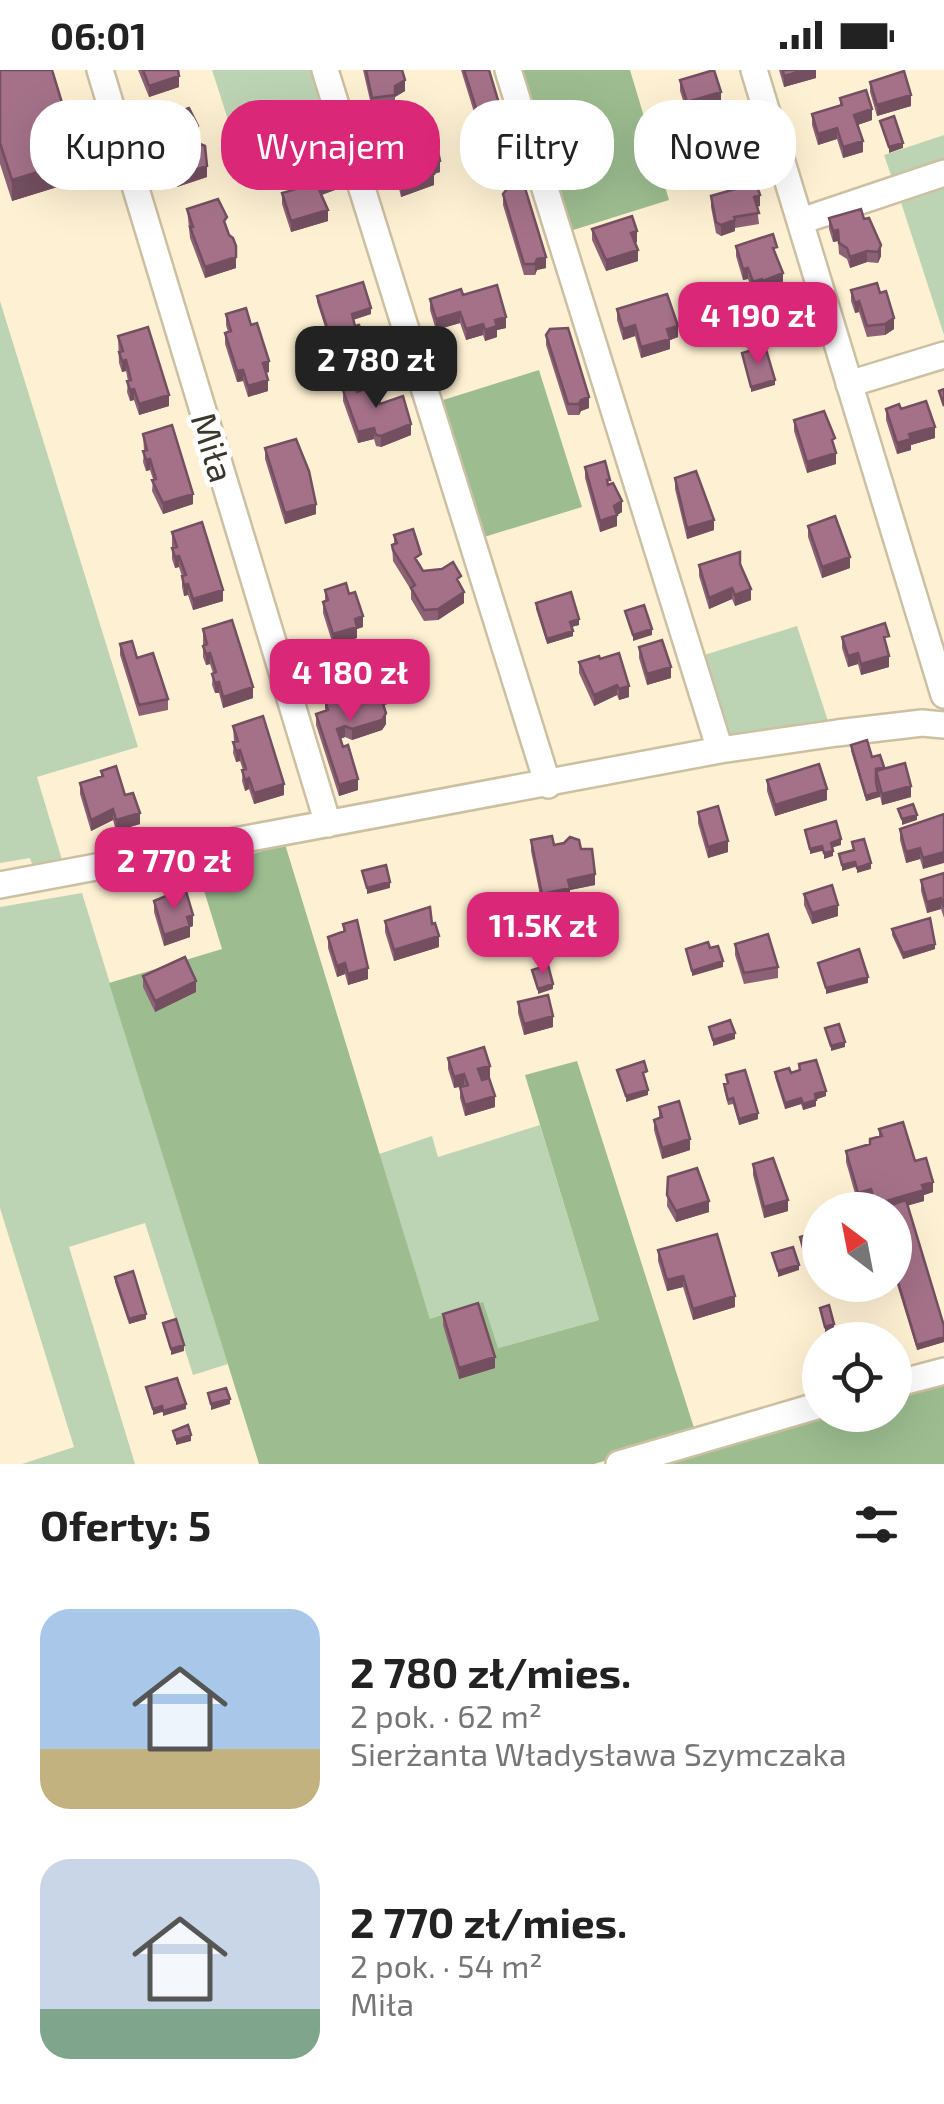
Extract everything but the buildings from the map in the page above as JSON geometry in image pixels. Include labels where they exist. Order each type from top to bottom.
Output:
[{"type":"street","name":"Miła","points":[[100,70],[328,824]]},
{"type":"street","points":[[325,70],[548,784]]},
{"type":"street","points":[[508,70],[720,750]]},
{"type":"street","points":[[754,70],[944,696]]},
{"type":"street","points":[[801,221],[944,173]]},
{"type":"street","points":[[850,384],[944,355]]},
{"type":"street","points":[[0,885],[720,750],[837,732],[922,723],[944,725]]},
{"type":"street","points":[[912,1379],[944,1371]]},
{"type":"street","points":[[619,1464],[802,1410]]},
{"type":"green space","points":[[212,70],[318,70],[326,98],[320,100],[222,100]]},
{"type":"green space","points":[[520,70],[630,70],[639,100],[634,100],[634,190],[666,190],[669,200],[570,231],[557,190],[614,190],[614,100],[529,100]]},
{"type":"green space","points":[[944,135],[944,161],[892,178],[884,155]]},
{"type":"green space","points":[[944,179],[944,335],[898,193]]},
{"type":"green space","points":[[0,301],[138,747],[37,777],[63,863],[33,867],[30,858],[0,863]]},
{"type":"green space","points":[[539,370],[582,507],[481,538],[440,401]]},
{"type":"green space","points":[[797,626],[829,724],[733,737],[723,729],[701,656]]},
{"type":"green space","points":[[285,844],[430,1319],[483,1302],[498,1348],[599,1320],[525,1075],[577,1061],[696,1434],[594,1464],[259,1464],[109,983],[222,949],[198,871]]},
{"type":"green space","points":[[82,893],[228,1364],[193,1375],[145,1223],[69,1247],[135,1464],[22,1464],[74,1447],[0,1208],[0,907]]},
{"type":"green space","points":[[540,1125],[599,1320],[498,1348],[430,1319],[379,1154],[432,1136],[438,1157]]},
{"type":"green space","points":[[944,1378],[944,1464],[641,1464],[802,1420],[802,1432],[912,1432],[912,1387]]}]
